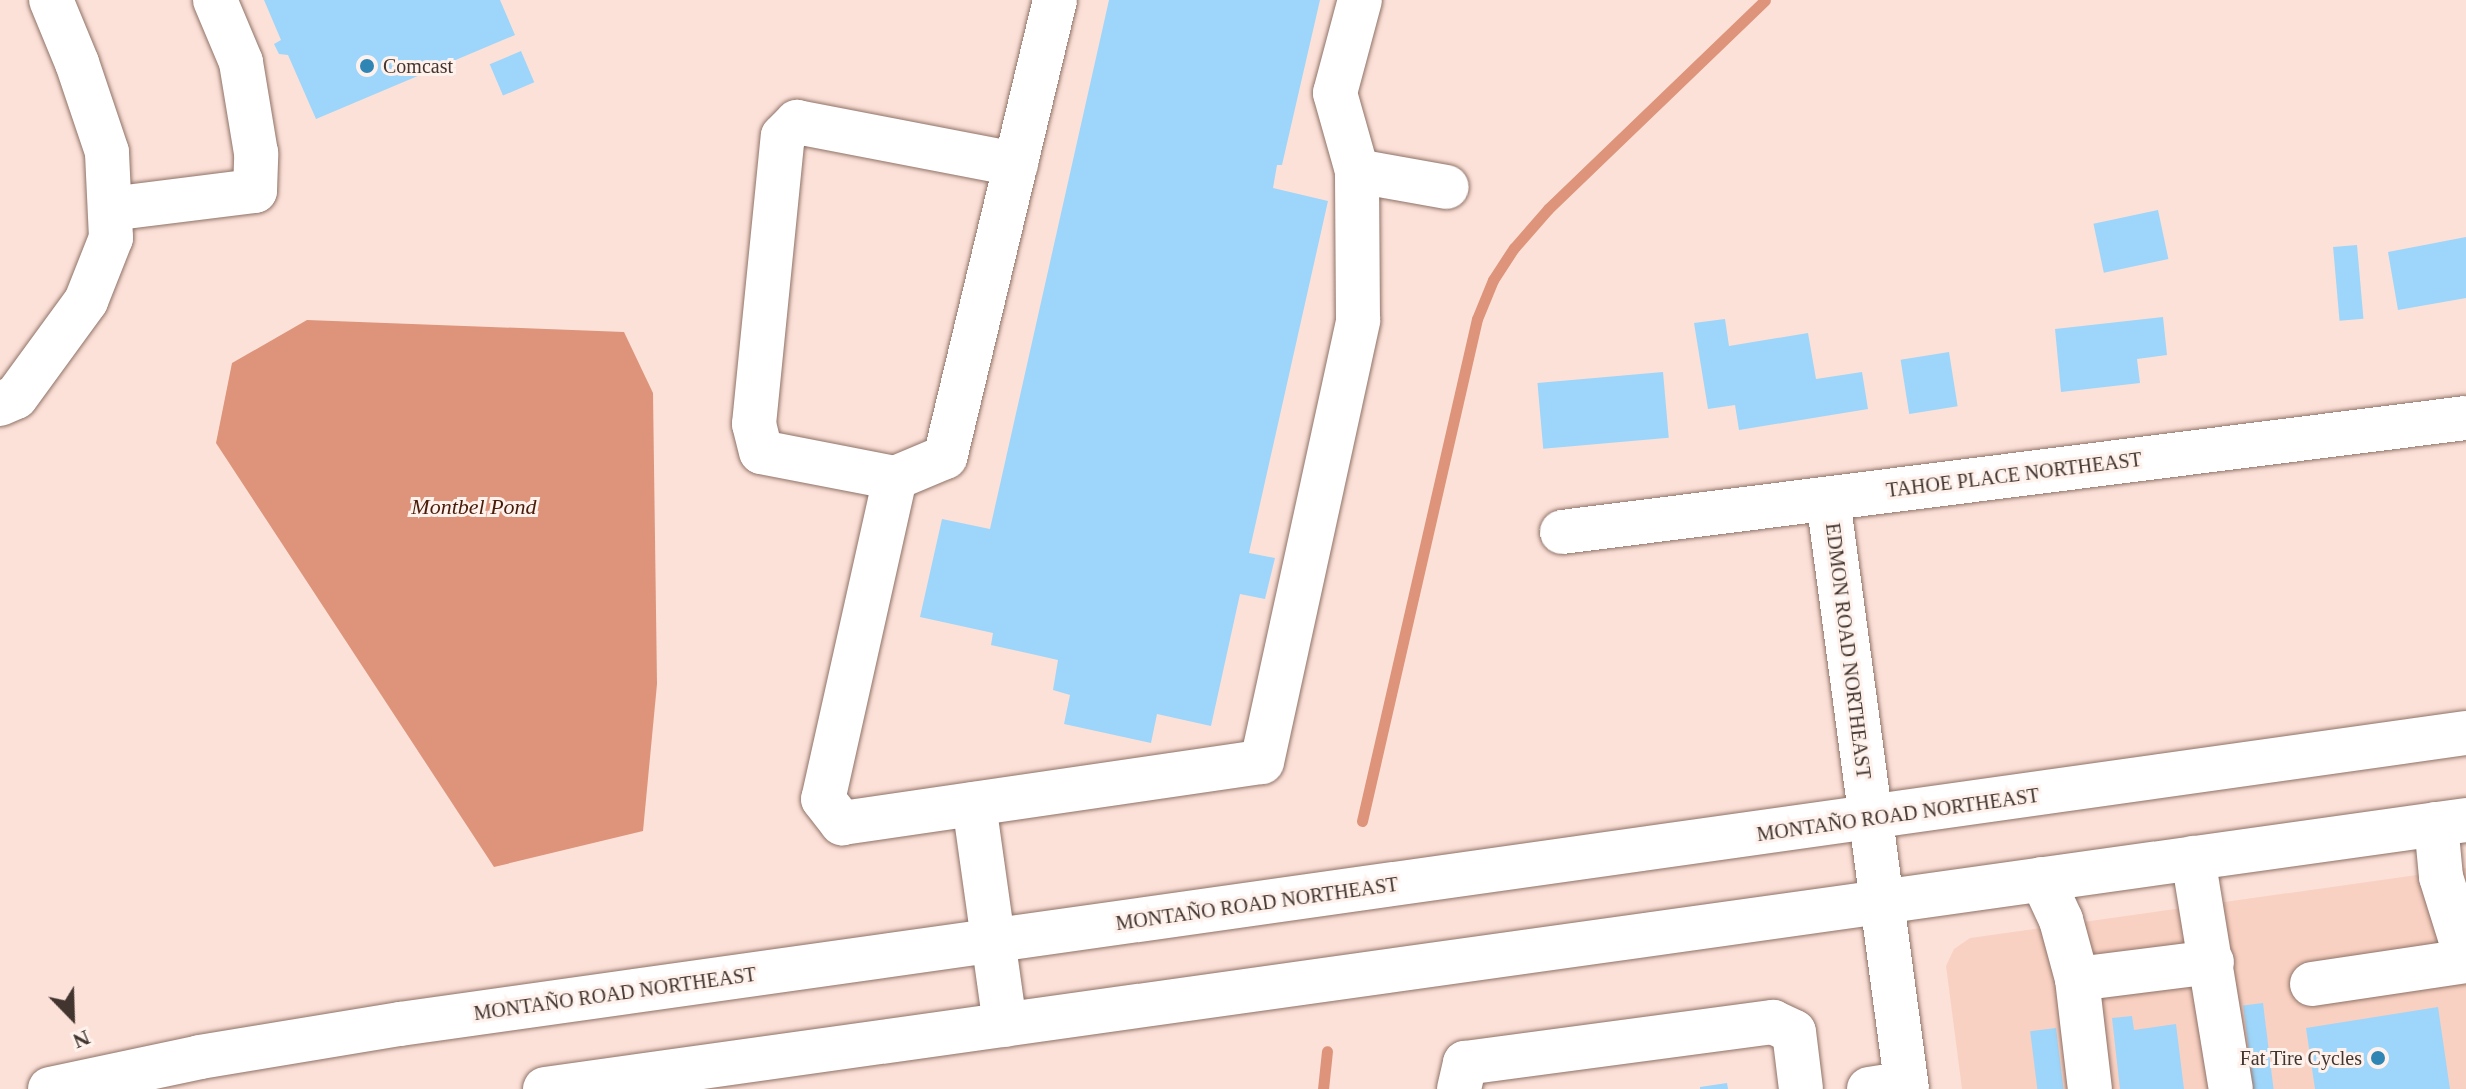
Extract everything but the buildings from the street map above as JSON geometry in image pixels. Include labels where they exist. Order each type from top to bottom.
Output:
[{"type":"main road","points":[[0,404],[16,397],[86,301],[111,238],[107,152],[77,63],[51,0]]},
{"type":"main road","points":[[110,209],[255,191],[256,153],[241,62],[215,0]]},
{"type":"main road","points":[[1016,164],[797,122],[783,136],[754,424],[761,452],[895,478],[945,457],[1016,164],[1055,0]]},
{"type":"main road","points":[[895,478],[823,799],[842,823],[1262,762],[1358,320],[1357,171],[1335,93],[1360,0]]},
{"type":"main road","points":[[1357,171],[1447,187]]},
{"type":"main road","name":"TAHOE PLACE NORTHEAST","points":[[1562,532],[2466,418]]},
{"type":"main road","name":"EDMON ROAD NORTHEAST","points":[[1828,499],[1882,901],[1894,1087]]},
{"type":"main road","name":"MONTAÑO ROAD NORTHEAST","points":[[50,1089],[278,1042],[2466,733]]},
{"type":"main road","points":[[974,804],[1005,1025]]},
{"type":"main road","points":[[545,1089],[2451,822],[2441,877],[2466,959],[2312,984]]},
{"type":"main road","points":[[2193,858],[2231,1089]]},
{"type":"main road","points":[[2042,879],[2061,920],[2077,979],[2090,1089]]},
{"type":"main road","points":[[2077,979],[2212,962]]},
{"type":"main road","points":[[1459,1089],[1465,1063],[1773,1022],[1794,1032],[1801,1089]]},
{"type":"shaded area","points":[[2466,868],[2466,1089],[1962,1089],[1946,966],[1954,949],[1970,938]]},
{"type":"water","name":"Montbel Pond","points":[[307,320],[624,332],[653,393],[657,684],[643,831],[494,867],[216,443],[232,363]]},
{"type":"waterway","points":[[1362,821],[1477,319],[1493,280],[1514,248],[1548,209],[1765,0]]},
{"type":"waterway","points":[[1323,1089],[1327,1051]]},
{"type":"place","name":"Comcast","points":[[367,66]]},
{"type":"place","name":"Fat Tire Cycles","points":[[2378,1058]]}]
